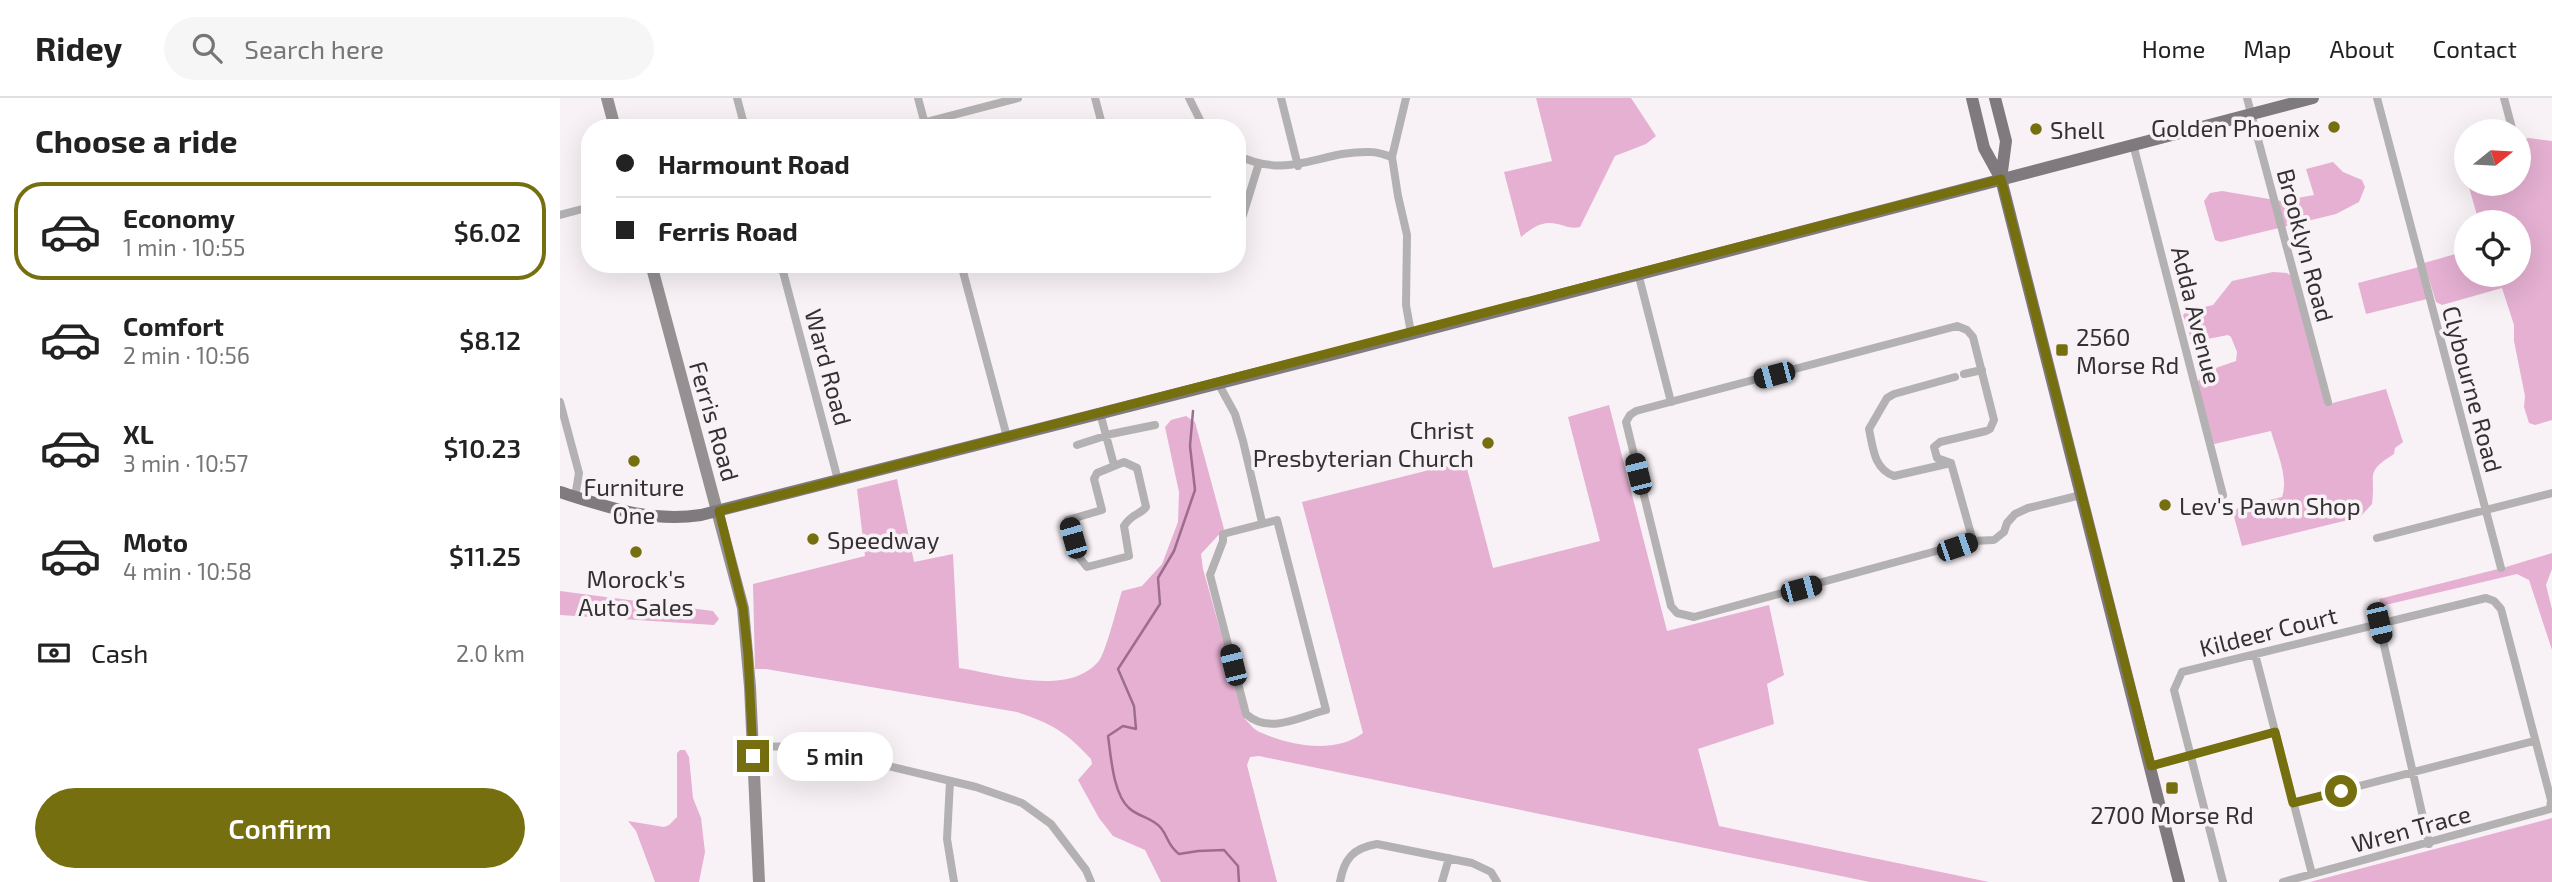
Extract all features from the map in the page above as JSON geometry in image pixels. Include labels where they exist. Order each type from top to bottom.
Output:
[{"type":"main road","points":[[607,98],[613,119]]},
{"type":"main road","points":[[1972,98],[1984,148],[2001,179],[2180,881]]},
{"type":"main road","points":[[1995,98],[2006,141],[2001,179]]},
{"type":"main road","points":[[560,492],[626,512],[657,518],[677,519],[719,511],[2313,98]]},
{"type":"main road","name":"Ferris Road","points":[[653,273],[743,608],[759,882]]},
{"type":"street","points":[[737,98],[743,119]]},
{"type":"street","points":[[918,98],[923,119]]},
{"type":"street","points":[[946,119],[1018,98]]},
{"type":"street","points":[[1095,98],[1101,119]]},
{"type":"street","points":[[1189,98],[1200,119]]},
{"type":"street","points":[[1281,98],[1298,166]]},
{"type":"street","points":[[1406,98],[1392,156],[1407,235],[1406,305],[1411,333]]},
{"type":"street","name":"Brooklyn Road","points":[[2247,98],[2328,402]]},
{"type":"street","name":"Clybourne Road","points":[[2377,98],[2501,568]]},
{"type":"street","points":[[2504,98],[2510,119]]},
{"type":"street","name":"Adda Avenue","points":[[2133,144],[2223,495]]},
{"type":"street","points":[[1246,158],[1280,167],[1298,166],[1342,154],[1372,152],[1392,156]]},
{"type":"street","points":[[1246,205],[1259,163]]},
{"type":"street","points":[[560,215],[581,209]]},
{"type":"street","name":"Ward Road","points":[[783,273],[838,480]]},
{"type":"street","points":[[963,273],[1007,437]]},
{"type":"street","points":[[1638,273],[1671,402]]},
{"type":"street","points":[[1951,463],[1937,458],[1934,447],[1986,431],[1993,425],[1994,420],[1973,337],[1958,326],[1636,411],[1626,422],[1671,606],[1685,616],[1693,617],[1973,541],[1994,540],[2004,532],[2007,523],[2015,514],[2081,495]]},
{"type":"street","points":[[1951,463],[1894,476],[1877,463],[1869,429],[1887,398],[1894,394],[1982,370]]},
{"type":"street","points":[[1218,383],[1235,414],[1262,522]]},
{"type":"street","points":[[560,402],[579,473],[575,497]]},
{"type":"street","points":[[1100,413],[1114,465]]},
{"type":"street","points":[[1077,445],[1106,435],[1155,425]]},
{"type":"street","points":[[1124,462],[1137,468],[1146,507],[1133,514],[1124,526],[1129,556],[1087,567],[1078,556],[1068,520],[1102,510],[1094,479],[1102,469],[1114,465],[1124,462]]},
{"type":"street","points":[[1951,463],[1973,541]]},
{"type":"street","points":[[2377,538],[2552,493]]},
{"type":"street","points":[[1277,520],[1326,710],[1268,726],[1256,723],[1246,714],[1210,575],[1223,541],[1223,534],[1262,522],[1277,520]]},
{"type":"street","name":"Kildeer Court","points":[[2190,756],[2174,690],[2182,672],[2486,598],[2494,601],[2501,609],[2534,741]]},
{"type":"street","points":[[2379,623],[2429,844]]},
{"type":"street","points":[[2255,654],[2312,874]]},
{"type":"street","points":[[2151,766],[2275,732]]},
{"type":"street","points":[[2293,803],[2534,741]]},
{"type":"street","name":"Wren Trace","points":[[2283,882],[2550,809],[2534,741]]},
{"type":"street","points":[[753,747],[800,747],[825,751],[976,787],[1022,803],[1051,824],[1086,870],[1091,882]]},
{"type":"street","points":[[2190,756],[2223,882]]},
{"type":"street","points":[[950,781],[947,839],[954,882]]},
{"type":"street","points":[[1340,882],[1343,866],[1356,850],[1377,844],[1472,863],[1491,872],[1497,882]]},
{"type":"street","points":[[1442,882],[1448,858]]},
{"type":"shaded area","points":[[1536,98],[1631,98],[1656,136],[1646,144],[1615,156],[1580,227],[1547,223],[1533,228],[1521,237],[1504,172],[1552,161]]},
{"type":"shaded area","points":[[2531,138],[2552,141],[2552,420],[2535,425],[2529,423],[2524,407],[2525,396],[2514,341],[2514,325],[2502,288],[2442,305],[2436,302],[2424,263],[2454,254],[2454,287],[2531,287],[2531,210],[2476,210],[2471,196],[2531,196]]},
{"type":"shaded area","points":[[2333,162],[2343,172],[2362,180],[2365,187],[2359,202],[2336,214],[2221,242],[2215,240],[2204,201],[2210,193],[2222,191],[2281,201],[2314,195],[2306,169]]},
{"type":"shaded area","points":[[2419,267],[2427,299],[2366,314],[2358,283]]},
{"type":"shaded area","points":[[2273,272],[2291,276],[2325,405],[2386,389],[2403,442],[2395,448],[2394,454],[2375,470],[2372,504],[2360,517],[2242,546],[2233,513],[2239,507],[2282,497],[2284,481],[2281,464],[2271,431],[2214,444],[2197,383],[2204,372],[2236,361],[2237,352],[2228,335],[2197,341],[2190,336],[2183,315],[2187,311],[2213,305],[2232,281]]},
{"type":"shaded area","points":[[1609,405],[1667,631],[1769,605],[1784,675],[1767,684],[1774,724],[1698,749],[1719,826],[1989,882],[1870,882],[1259,756],[1250,757],[1247,765],[1277,882],[1161,882],[1145,850],[1113,836],[1099,818],[1078,780],[1092,764],[1091,759],[1065,735],[1040,720],[1017,712],[755,669],[753,584],[865,556],[857,489],[897,479],[914,562],[953,554],[959,668],[1012,678],[1051,681],[1069,679],[1085,673],[1101,657],[1122,591],[1142,586],[1162,564],[1178,522],[1179,492],[1165,427],[1171,420],[1186,416],[1195,422],[1224,529],[1201,554],[1245,719],[1259,732],[1274,738],[1313,746],[1340,744],[1363,733],[1302,502],[1465,461],[1493,568],[1600,541],[1568,417]]},
{"type":"shaded area","points":[[2552,553],[2552,569],[2546,585],[2552,609],[2552,650],[2529,580],[2517,574],[2381,606],[2379,599]]},
{"type":"shaded area","points":[[560,591],[713,611],[719,619],[714,625],[560,615]]},
{"type":"shaded area","points":[[685,750],[689,757],[693,798],[701,818],[705,852],[699,882],[655,882],[636,831],[628,821],[664,827],[677,817],[677,753]]},
{"type":"shaded area","points":[[2552,818],[2552,882],[2310,882]]},
{"type":"waterway","points":[[1193,411],[1190,446],[1195,490],[1174,551],[1158,578],[1160,604],[1118,669],[1134,706],[1136,729],[1123,726],[1108,736],[1116,784],[1119,794],[1129,808],[1157,824],[1179,854],[1224,850],[1238,866],[1239,882]]},
{"type":"place","name":"Golden Phoenix","points":[[2334,127]]},
{"type":"place","name":"Shell","points":[[2036,129]]},
{"type":"place","name":"2560 Morse Rd","points":[[2062,350]]},
{"type":"place","name":"Christ Presbyterian Church","points":[[1488,443]]},
{"type":"place","name":"Furniture One","points":[[634,461]]},
{"type":"place","name":"Lev's Pawn Shop","points":[[2165,505]]},
{"type":"place","name":"Speedway","points":[[813,539]]},
{"type":"place","name":"Morock's Auto Sales","points":[[636,552]]},
{"type":"place","name":"2700 Morse Rd","points":[[2172,788]]},
{"type":"route","points":[[753,756],[743,608],[719,511],[2001,179],[2151,766],[2275,732],[2293,803],[2341,791]]}]
